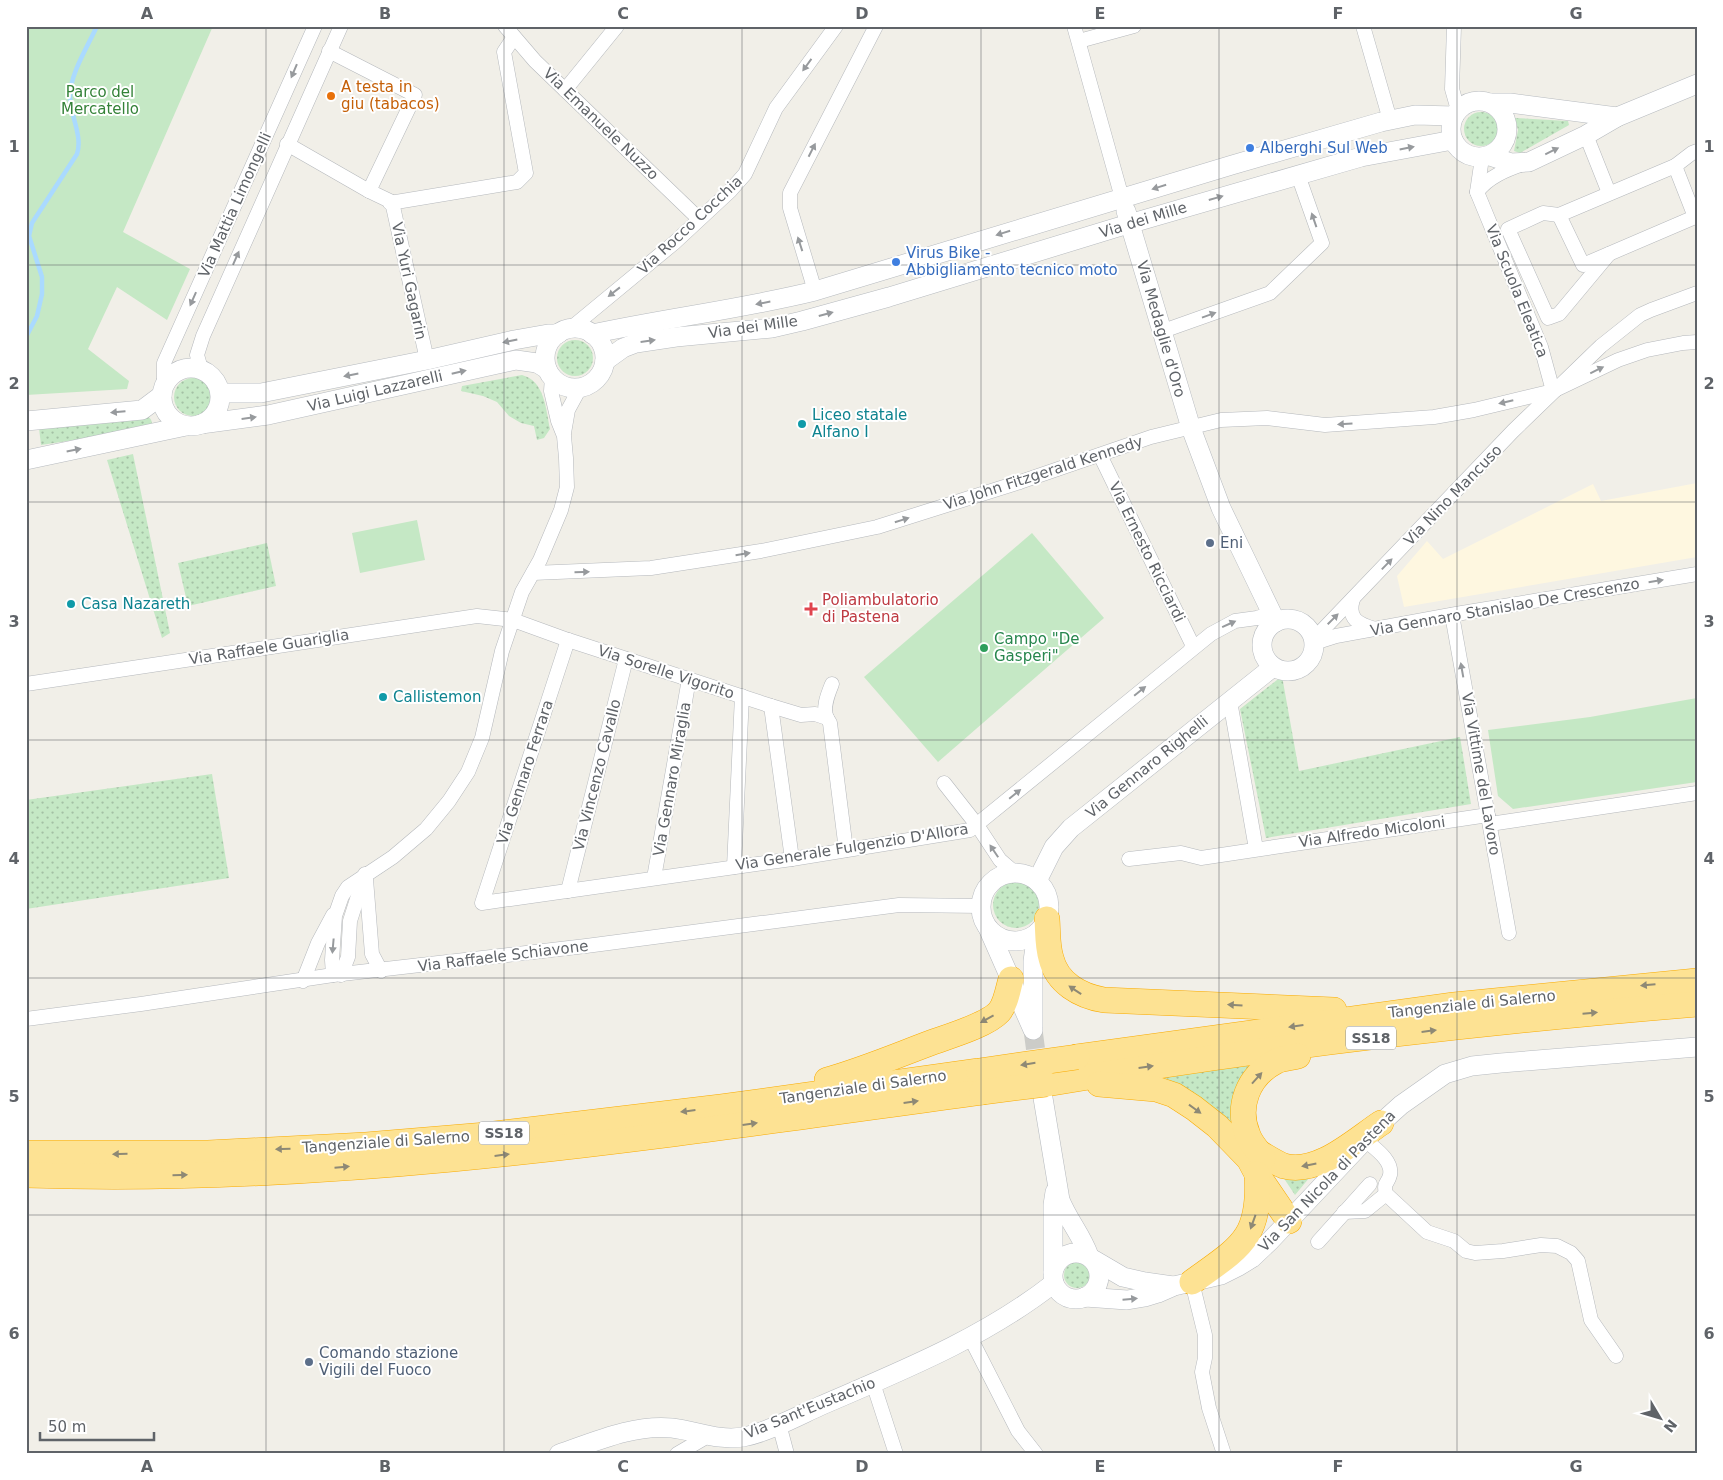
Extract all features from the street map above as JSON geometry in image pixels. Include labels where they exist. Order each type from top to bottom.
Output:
[{"type":"highway","points":[[1042,926],[1051,960],[1060,977],[1075,991],[1089,998],[1328,1009],[1371,1016]]},
{"type":"highway","points":[[721,1106],[839,1076],[967,1030],[992,1018],[999,1012],[1011,979]]},
{"type":"highway","name":"Tangenziale di Salerno","points":[[26,1175],[149,1176],[291,1172],[425,1162],[605,1143],[980,1082],[1077,1057],[1454,1005],[1697,981]]},
{"type":"highway","name":"Tangenziale di Salerno","points":[[26,1153],[208,1153],[366,1145],[542,1129],[721,1106],[980,1082],[1045,1091],[1144,1067],[1508,1021],[1697,1004]]},
{"type":"highway","points":[[1294,1217],[1258,1164],[1243,1122],[1243,1107],[1246,1094],[1252,1082],[1276,1061],[1391,1035]]},
{"type":"highway","points":[[1045,1091],[1105,1084],[1156,1089],[1174,1095],[1217,1126],[1249,1159],[1258,1164],[1303,1167],[1318,1164],[1373,1131]]},
{"type":"highway","points":[[1183,1284],[1227,1256],[1246,1239],[1254,1220],[1257,1206],[1258,1164]]},
{"type":"street","points":[[301,26],[306,43]]},
{"type":"street","name":"Via Mattia Limongelli","points":[[163,390],[164,363],[315,26]]},
{"type":"street","name":"Via Mattia Limongelli","points":[[201,369],[198,355],[203,336],[341,26]]},
{"type":"street","points":[[565,90],[617,26]]},
{"type":"street","name":"Via Rocco Cocchia","points":[[564,332],[636,274],[730,191],[745,174],[776,108],[836,26]]},
{"type":"street","points":[[815,290],[790,208],[790,194],[876,26]]},
{"type":"street","name":"Via Medaglie d'Oro","points":[[1074,26],[1122,198],[1191,428],[1221,508],[1274,618]]},
{"type":"street","points":[[1078,41],[1134,26]]},
{"type":"street","points":[[1363,26],[1390,120]]},
{"type":"street","points":[[1454,26],[1452,89],[1456,113]]},
{"type":"street","points":[[287,144],[391,202],[517,182],[526,173],[504,52],[510,31]]},
{"type":"street","name":"Via Emanuele Nuzzo","points":[[510,31],[535,60],[699,220]]},
{"type":"street","points":[[329,51],[415,95],[369,191]]},
{"type":"street","points":[[1477,192],[1482,185],[1499,174],[1586,135],[1617,117],[1697,84]]},
{"type":"street","points":[[1529,162],[1511,162],[1486,157],[1472,157],[1464,154],[1453,140],[1450,128],[1456,113],[1468,103],[1483,101],[1617,117]]},
{"type":"street","points":[[1477,192],[1486,157],[1502,147],[1507,135],[1508,126],[1502,113],[1491,103]]},
{"type":"street","name":"Via dei Mille","points":[[592,334],[617,328],[767,303],[1390,120],[1415,115],[1456,113]]},
{"type":"street","points":[[1586,135],[1609,194]]},
{"type":"street","name":"Via dei Mille","points":[[605,361],[623,348],[636,343],[676,337],[772,328],[802,321],[889,297],[1130,223],[1361,156],[1453,140]]},
{"type":"street","points":[[1611,253],[1560,314],[1548,318],[1508,229],[1543,213],[1559,215],[1675,166],[1697,151]]},
{"type":"street","points":[[1559,215],[1582,265],[1611,253],[1695,217],[1693,200],[1675,166]]},
{"type":"street","points":[[1163,331],[1270,294],[1322,244],[1298,175]]},
{"type":"street","name":"Via Scuola Eleatica","points":[[1477,192],[1541,347],[1553,391]]},
{"type":"street","name":"Via Yuri Gagarin","points":[[391,202],[426,360]]},
{"type":"street","name":"Via Nino Mancuso","points":[[1314,641],[1553,391],[1601,346],[1640,315],[1697,293]]},
{"type":"street","points":[[550,373],[565,386],[580,388],[590,385],[602,371],[605,361],[602,346],[592,334],[577,329],[564,332],[551,341],[547,350],[545,360],[550,373],[551,391],[558,421],[564,436]]},
{"type":"street","name":"Via Luigi Lazzarelli","points":[[220,393],[261,393],[426,360],[514,340],[564,332]]},
{"type":"street","points":[[1553,391],[1618,360],[1647,350],[1697,342]]},
{"type":"street","name":"Via Luigi Lazzarelli","points":[[26,460],[194,425],[268,415],[516,360],[537,364],[550,373]]},
{"type":"street","points":[[26,420],[142,410],[163,390],[169,378],[184,368],[201,369],[214,378],[220,393],[218,408],[208,420],[194,425],[172,419],[162,404],[163,390]]},
{"type":"street","points":[[303,981],[318,943],[348,887],[393,856],[426,829],[449,801],[468,772],[482,738],[502,651],[512,620],[522,592],[540,560],[561,510],[567,487],[564,436],[568,410],[580,388]]},
{"type":"street","name":"Via John Fitzgerald Kennedy","points":[[533,573],[651,568],[811,542],[877,527],[1151,437],[1222,420],[1267,418],[1325,425],[1434,417],[1474,410],[1553,391]]},
{"type":"street","name":"Via Ernesto Ricciardi","points":[[1100,455],[1192,644],[1191,649]]},
{"type":"street","name":"Via Gennaro Stanislao De Crescenzo","points":[[1314,641],[1452,615],[1697,574]]},
{"type":"street","points":[[1353,599],[1350,608],[1358,624],[1376,629]]},
{"type":"street","name":"Via Vittime del Lavoro","points":[[1452,615],[1509,934]]},
{"type":"street","name":"Via Raffaele Guariglia","points":[[26,684],[477,616],[512,620]]},
{"type":"street","points":[[1274,618],[1299,621],[1311,631],[1314,641],[1311,657],[1301,668],[1286,671],[1272,666],[1264,655],[1262,640],[1274,618]]},
{"type":"street","name":"Via Generale Fulgenzio D'Allora","points":[[482,903],[792,859],[970,830],[1211,634],[1229,624],[1274,618]]},
{"type":"street","name":"Via Sorelle Vigorito","points":[[512,620],[771,706],[801,715],[824,716]]},
{"type":"street","name":"Via Gennaro Ferrara","points":[[482,903],[568,640]]},
{"type":"street","name":"Via Vincenzo Cavallo","points":[[568,891],[626,659]]},
{"type":"street","name":"Via Gennaro Righelli","points":[[1037,881],[1054,847],[1071,828],[1272,666]]},
{"type":"street","name":"Via Gennaro Miraglia","points":[[654,878],[689,679]]},
{"type":"street","points":[[832,684],[824,716],[830,723],[846,850]]},
{"type":"street","points":[[734,867],[742,696]]},
{"type":"street","points":[[1230,701],[1256,849]]},
{"type":"street","points":[[771,706],[792,859]]},
{"type":"street","points":[[944,782],[977,825],[1000,860],[1015,873]]},
{"type":"street","name":"Via Alfredo Micoloni","points":[[1129,859],[1181,853],[1201,858],[1256,849],[1697,793]]},
{"type":"street","points":[[365,874],[372,954],[380,971]]},
{"type":"street","points":[[337,975],[348,957],[350,921],[365,874]]},
{"type":"street","points":[[1005,874],[1023,874],[1037,881],[1044,889],[1048,898],[1049,908],[1033,961],[1033,1030],[983,919],[982,906],[985,892],[990,884],[1005,874]]},
{"type":"street","points":[[337,975],[332,960],[335,916],[342,896]]},
{"type":"street","name":"Via Raffaele Schiavone","points":[[26,1018],[141,1004],[337,975],[900,905],[982,906]]},
{"type":"street","points":[[988,927],[1002,938],[1012,941],[1021,940],[1042,926]]},
{"type":"street","name":"Via San Nicola di Pastena","points":[[1077,1298],[1127,1300],[1158,1293],[1221,1274],[1252,1258],[1294,1217],[1373,1131],[1423,1088],[1445,1074],[1472,1066],[1697,1047]]},
{"type":"street","points":[[1045,1091],[1057,1184],[1064,1211],[1081,1237],[1099,1272],[1095,1289],[1077,1298],[1060,1293],[1053,1280],[1053,1205],[1057,1184]]},
{"type":"street","points":[[1373,1131],[1383,1156],[1389,1165],[1390,1175],[1384,1186],[1386,1194],[1427,1232],[1454,1241],[1466,1251],[1502,1251],[1541,1245],[1557,1246],[1571,1252],[1578,1261],[1591,1320],[1616,1356]]},
{"type":"street","points":[[1318,1242],[1370,1184]]},
{"type":"street","points":[[1344,1212],[1365,1211],[1386,1194]]},
{"type":"street","points":[[1053,1280],[1056,1263],[1068,1254],[1082,1253],[1091,1258]]},
{"type":"street","name":"Via San Nicola di Pastena","points":[[1091,1258],[1123,1277],[1145,1282],[1183,1284]]},
{"type":"street","name":"Via Sant'Eustachio","points":[[559,1454],[618,1435],[648,1429],[672,1428],[708,1436],[728,1438],[751,1436],[873,1383],[970,1337],[1019,1309],[1053,1280]]},
{"type":"street","points":[[1183,1284],[1205,1335],[1205,1358],[1202,1372],[1209,1408],[1224,1454]]},
{"type":"street","name":"Via Sant'Eustachio","points":[[1019,1309],[1077,1298]]},
{"type":"street","points":[[970,1337],[1018,1431],[1036,1454]]},
{"type":"street","points":[[873,1383],[896,1454]]},
{"type":"street","points":[[779,1424],[787,1454]]},
{"type":"street","points":[[678,1454],[708,1436]]},
{"type":"shaded area","points":[[1697,483],[1697,557],[1404,607],[1397,576],[1427,541],[1443,559],[1593,484],[1601,501]]},
{"type":"green space","name":"Parco del Mercatello","points":[[26,26],[213,26],[123,232],[190,269],[167,320],[117,287],[88,349],[129,381],[127,389],[26,395]]},
{"type":"green space","points":[[1481,112],[1488,113],[1493,117],[1497,122],[1497,136],[1493,141],[1488,145],[1481,146],[1474,145],[1469,141],[1465,136],[1464,129],[1465,122],[1469,117],[1474,113]]},
{"type":"green space","points":[[1515,118],[1568,121],[1569,125],[1520,153],[1514,151],[1518,130]]},
{"type":"green space","points":[[575,340],[582,341],[588,345],[592,351],[592,365],[588,371],[582,375],[575,376],[568,375],[562,371],[558,365],[557,358],[558,351],[562,345],[568,341]]},
{"type":"green space","points":[[522,375],[536,383],[543,397],[550,429],[544,438],[537,440],[534,426],[521,423],[509,416],[497,402],[483,396],[461,391],[462,386]]},
{"type":"green space","points":[[193,378],[200,379],[206,384],[211,390],[211,404],[206,410],[200,415],[193,416],[186,415],[180,410],[175,404],[174,397],[175,390],[180,384],[186,379]]},
{"type":"green space","points":[[146,416],[152,422],[152,426],[148,429],[41,445],[39,428]]},
{"type":"green space","points":[[133,454],[170,633],[162,638],[107,460]]},
{"type":"green space","points":[[417,520],[425,560],[360,573],[352,533]]},
{"type":"green space","name":"Campo \"De Gasperi\"","points":[[1032,533],[1104,618],[938,762],[864,677]]},
{"type":"green space","points":[[267,543],[276,586],[188,606],[178,563]]},
{"type":"green space","points":[[1282,676],[1299,771],[1460,737],[1471,804],[1266,838],[1240,709]]},
{"type":"green space","points":[[1697,698],[1697,782],[1513,809],[1498,796],[1488,730],[1590,717]]},
{"type":"green space","points":[[212,774],[229,878],[26,909],[26,800]]},
{"type":"green space","points":[[1012,882],[1020,882],[1029,886],[1035,892],[1039,905],[1035,918],[1029,924],[1020,928],[1012,928],[1003,924],[997,918],[993,909],[993,901],[997,892],[1003,886]]},
{"type":"green space","points":[[1262,1062],[1244,1145],[1140,1079]]},
{"type":"green space","points":[[1277,1168],[1315,1171],[1295,1195]]},
{"type":"green space","points":[[1077,1262],[1086,1266],[1090,1275],[1086,1284],[1077,1288],[1068,1284],[1064,1275],[1068,1266]]},
{"type":"waterway","points":[[26,337],[37,316],[42,294],[42,277],[29,236],[32,223],[77,154],[78,140],[70,96],[71,87],[76,69],[97,26]]},
{"type":"tunnel","points":[[1033,1030],[1039,1075]]},
{"type":"place","name":"A testa in giu (tabacos)","points":[[331,96]]},
{"type":"place","name":"Alberghi Sul Web","points":[[1250,148]]},
{"type":"place","name":"Virus Bike - Abbigliamento tecnico moto","points":[[896,262]]},
{"type":"place","name":"Liceo statale Alfano I","points":[[802,424]]},
{"type":"place","name":"Eni","points":[[1210,543]]},
{"type":"place","name":"Casa Nazareth","points":[[71,604]]},
{"type":"place","name":"Poliambulatorio di Pastena","points":[[811,609]]},
{"type":"place","name":"Campo \"De Gasperi\"","points":[[984,648]]},
{"type":"place","name":"Callistemon","points":[[383,697]]},
{"type":"place","name":"Comando stazione Vigili del Fuoco","points":[[309,1362]]}]
